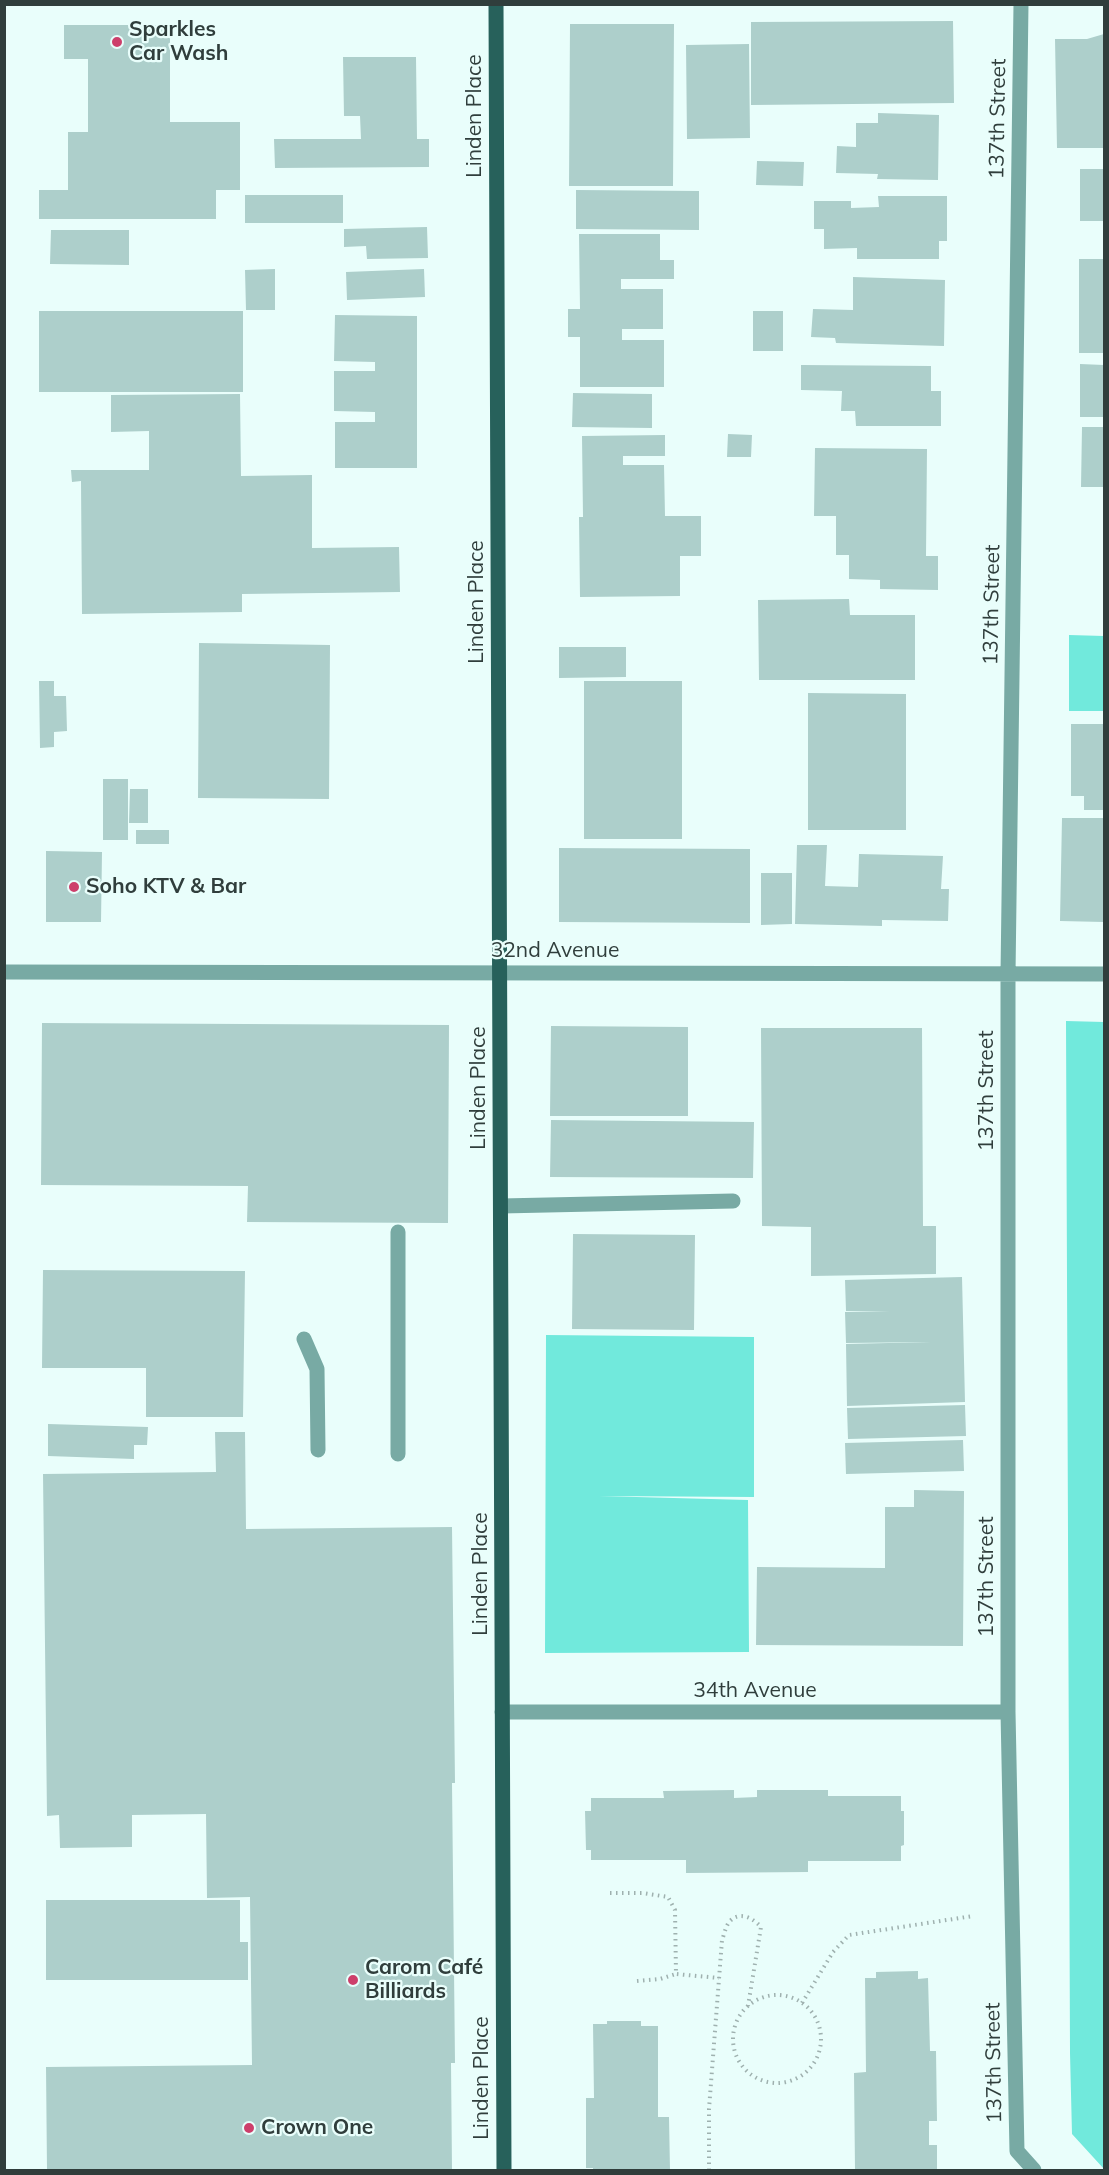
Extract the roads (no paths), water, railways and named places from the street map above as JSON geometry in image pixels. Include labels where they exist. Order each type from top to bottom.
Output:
[{"type":"main road","name":"Linden Place","points":[[495,4],[504,2170]]},
{"type":"street","name":"137th Street","points":[[1021,4],[1008,974],[1008,1712],[1017,2151],[1034,2170]]},
{"type":"street","name":"32nd Avenue","points":[[4,972],[1104,974]]},
{"type":"street","points":[[501,1206],[733,1201]]},
{"type":"street","points":[[398,1232],[398,1455]]},
{"type":"street","points":[[304,1338],[317,1369],[318,1450]]},
{"type":"street","name":"34th Avenue","points":[[502,1712],[1008,1712]]},
{"type":"place","name":"Sparkles Car Wash","points":[[117,42]]},
{"type":"place","name":"Soho KTV & Bar","points":[[74,887]]},
{"type":"place","name":"Carom Café Billiards","points":[[353,1980]]},
{"type":"place","name":"Crown One","points":[[249,2128]]}]
